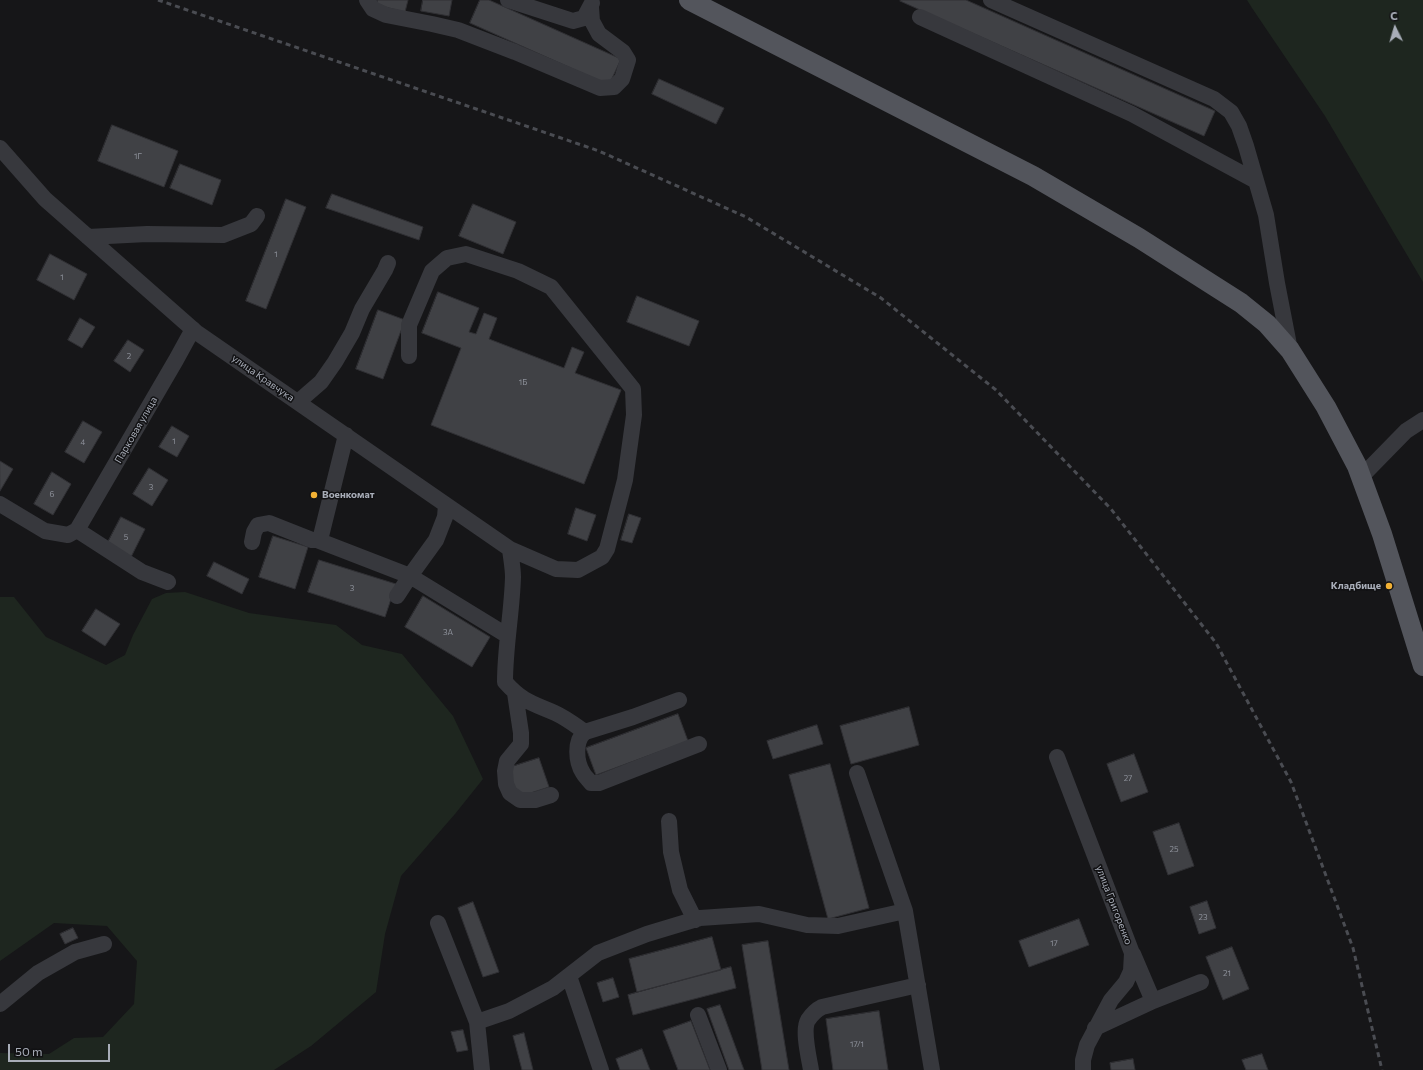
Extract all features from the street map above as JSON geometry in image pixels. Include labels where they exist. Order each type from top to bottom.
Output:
[{"type":"main road","points":[[689,0],[1032,176],[1132,234],[1241,303],[1267,324],[1290,350],[1326,408],[1357,466],[1382,534],[1423,666]]},
{"type":"lane","points":[[367,0],[373,9],[386,15],[458,30],[600,88],[614,87],[622,79],[628,60],[622,52],[599,34],[592,21],[592,4]]},
{"type":"lane","points":[[508,0],[573,21],[584,18],[592,4]]},
{"type":"lane","points":[[991,0],[1214,100],[1231,112],[1239,126],[1246,146],[1266,215],[1290,350]]},
{"type":"lane","points":[[920,17],[1132,114],[1256,181]]},
{"type":"lane","name":"улица Кравчука","points":[[0,148],[45,199],[193,329],[510,549],[556,569],[578,570],[602,558],[607,549],[625,480],[634,415],[633,389],[551,287],[518,271],[466,254],[447,258],[432,271],[410,325],[409,356]]},
{"type":"lane","points":[[88,237],[147,234],[223,235],[251,224],[257,216]]},
{"type":"lane","points":[[298,402],[322,382],[335,362],[352,333],[362,309],[388,263]]},
{"type":"lane","name":"Парковая улица","points":[[77,530],[193,329]]},
{"type":"lane","points":[[1361,477],[1406,431],[1423,420]]},
{"type":"lane","points":[[317,540],[322,536],[324,529],[346,435]]},
{"type":"lane","points":[[0,504],[45,531],[68,535],[77,530],[142,572],[168,582]]},
{"type":"lane","points":[[397,596],[436,540],[445,517],[446,504]]},
{"type":"lane","points":[[252,542],[254,532],[258,526],[269,523],[312,540],[317,540],[410,576],[508,636]]},
{"type":"lane","points":[[510,549],[513,575],[511,608],[505,657],[505,682],[526,702],[557,714],[585,732]]},
{"type":"lane","points":[[515,693],[521,733],[521,744],[507,761],[505,772],[506,784],[510,793],[520,800],[535,800],[551,794]]},
{"type":"lane","points":[[679,700],[582,734],[578,744],[577,755],[582,773],[591,783],[599,784],[699,744]]},
{"type":"lane","name":"улица Григоренко","points":[[1057,757],[1132,953],[1131,970],[1126,982],[1110,1000],[1086,1046],[1083,1060],[1083,1070]]},
{"type":"lane","points":[[857,773],[905,911],[932,1070]]},
{"type":"lane","points":[[670,821],[671,852],[680,890],[695,920]]},
{"type":"lane","points":[[477,1022],[510,1011],[553,988],[598,953],[647,934],[695,920],[759,914],[807,925],[838,926],[905,911]]},
{"type":"lane","points":[[438,923],[477,1022],[482,1070]]},
{"type":"lane","points":[[0,1004],[38,973],[74,952],[104,944]]},
{"type":"lane","points":[[1132,953],[1153,1001]]},
{"type":"lane","points":[[569,976],[601,1070]]},
{"type":"lane","points":[[1095,1028],[1153,1001],[1201,982]]},
{"type":"lane","points":[[811,1070],[806,1028],[807,1021],[813,1013],[822,1007],[918,985]]},
{"type":"lane","points":[[698,1015],[719,1070]]},
{"type":"shaded area","points":[[1247,0],[1423,0],[1423,282],[1325,116]]},
{"type":"shaded area","points":[[185,592],[249,613],[336,625],[362,645],[402,654],[453,716],[483,779],[455,814],[401,876],[385,934],[376,992],[311,1046],[274,1070],[0,1070],[0,1053],[49,1054],[74,1038],[103,1037],[134,1004],[137,961],[107,926],[54,923],[0,961],[0,597],[14,597],[46,637],[106,665],[125,655],[133,635],[152,599],[166,593]]},
{"type":"building","points":[[378,0],[408,0],[405,12],[377,5]]},
{"type":"building","points":[[423,0],[452,0],[449,16],[421,11]]},
{"type":"building","points":[[480,0],[489,0],[621,59],[609,85],[470,23]]},
{"type":"building","points":[[966,0],[1215,111],[1204,136],[900,1]]},
{"type":"building","points":[[659,79],[724,108],[716,124],[652,94]]},
{"type":"building","points":[[112,125],[178,151],[164,187],[98,161]]},
{"type":"building","points":[[180,164],[221,180],[212,205],[170,188]]},
{"type":"building","points":[[332,194],[423,227],[419,240],[326,208]]},
{"type":"building","points":[[286,199],[306,207],[266,309],[246,301]]},
{"type":"building","points":[[473,204],[516,222],[503,254],[459,236]]},
{"type":"building","points":[[50,254],[87,274],[74,300],[37,280]]},
{"type":"building","points":[[438,292],[479,308],[469,332],[476,334],[484,313],[497,318],[489,339],[564,368],[572,347],[584,352],[575,373],[621,390],[584,484],[431,425],[461,348],[422,333]]},
{"type":"building","points":[[637,296],[699,321],[689,346],[627,322]]},
{"type":"building","points":[[378,310],[405,320],[383,379],[356,369]]},
{"type":"building","points":[[80,318],[95,327],[82,348],[68,340]]},
{"type":"building","points":[[128,340],[144,350],[130,372],[114,361]]},
{"type":"building","points":[[83,421],[102,432],[84,463],[65,452]]},
{"type":"building","points":[[172,426],[189,436],[177,457],[159,447]]},
{"type":"building","points":[[0,461],[13,469],[0,491]]},
{"type":"building","points":[[149,468],[168,480],[152,506],[133,494]]},
{"type":"building","points":[[52,472],[71,484],[53,515],[34,504]]},
{"type":"building","points":[[576,508],[596,515],[587,541],[568,534]]},
{"type":"building","points":[[629,514],[641,518],[632,543],[621,540]]},
{"type":"building","points":[[121,517],[145,529],[131,557],[107,544]]},
{"type":"building","points":[[273,536],[308,547],[295,589],[259,577]]},
{"type":"building","points":[[319,560],[396,584],[385,617],[308,592]]},
{"type":"building","points":[[214,562],[249,579],[242,594],[207,576]]},
{"type":"building","points":[[423,596],[490,637],[472,667],[405,627]]},
{"type":"building","points":[[96,609],[120,624],[105,646],[82,631]]},
{"type":"building","points":[[909,707],[919,745],[851,764],[840,726]]},
{"type":"building","points":[[678,714],[688,741],[596,775],[586,748]]},
{"type":"building","points":[[817,725],[823,744],[773,759],[767,741]]},
{"type":"building","points":[[1134,754],[1148,792],[1121,802],[1107,764]]},
{"type":"building","points":[[539,758],[549,787],[518,797],[508,768]]},
{"type":"building","points":[[830,764],[869,908],[828,919],[789,775]]},
{"type":"building","points":[[1179,823],[1194,866],[1168,875],[1153,832]]},
{"type":"building","points":[[1207,901],[1216,928],[1199,934],[1190,907]]},
{"type":"building","points":[[473,902],[499,972],[483,977],[458,908]]},
{"type":"building","points":[[1079,919],[1089,945],[1029,967],[1019,941]]},
{"type":"building","points":[[73,928],[78,938],[65,944],[60,934]]},
{"type":"building","points":[[712,937],[721,970],[637,992],[629,959]]},
{"type":"building","points":[[768,941],[789,1070],[762,1070],[742,945]]},
{"type":"building","points":[[1232,947],[1249,989],[1223,1000],[1206,957]]},
{"type":"building","points":[[731,967],[736,988],[633,1015],[628,995]]},
{"type":"building","points":[[613,978],[619,997],[603,1002],[597,983]]},
{"type":"building","points":[[720,1005],[744,1070],[729,1070],[707,1009]]},
{"type":"building","points":[[879,1011],[888,1070],[833,1070],[826,1019]]},
{"type":"building","points":[[691,1021],[710,1070],[678,1070],[663,1031]]},
{"type":"building","points":[[463,1030],[468,1050],[457,1052],[451,1032]]},
{"type":"building","points":[[524,1033],[533,1070],[522,1070],[513,1036]]},
{"type":"building","points":[[642,1049],[650,1070],[620,1070],[616,1059]]},
{"type":"building","points":[[1262,1054],[1268,1070],[1246,1070],[1242,1060]]},
{"type":"building","points":[[1133,1059],[1135,1070],[1111,1070],[1110,1063]]},
{"type":"railway","points":[[158,0],[599,151],[746,217],[881,298],[996,390],[1111,509],[1216,643],[1291,782],[1353,948],[1382,1070]]},
{"type":"place","name":"Военкомат","points":[[314,495]]},
{"type":"place","name":"Кладбище","points":[[1389,586]]}]
